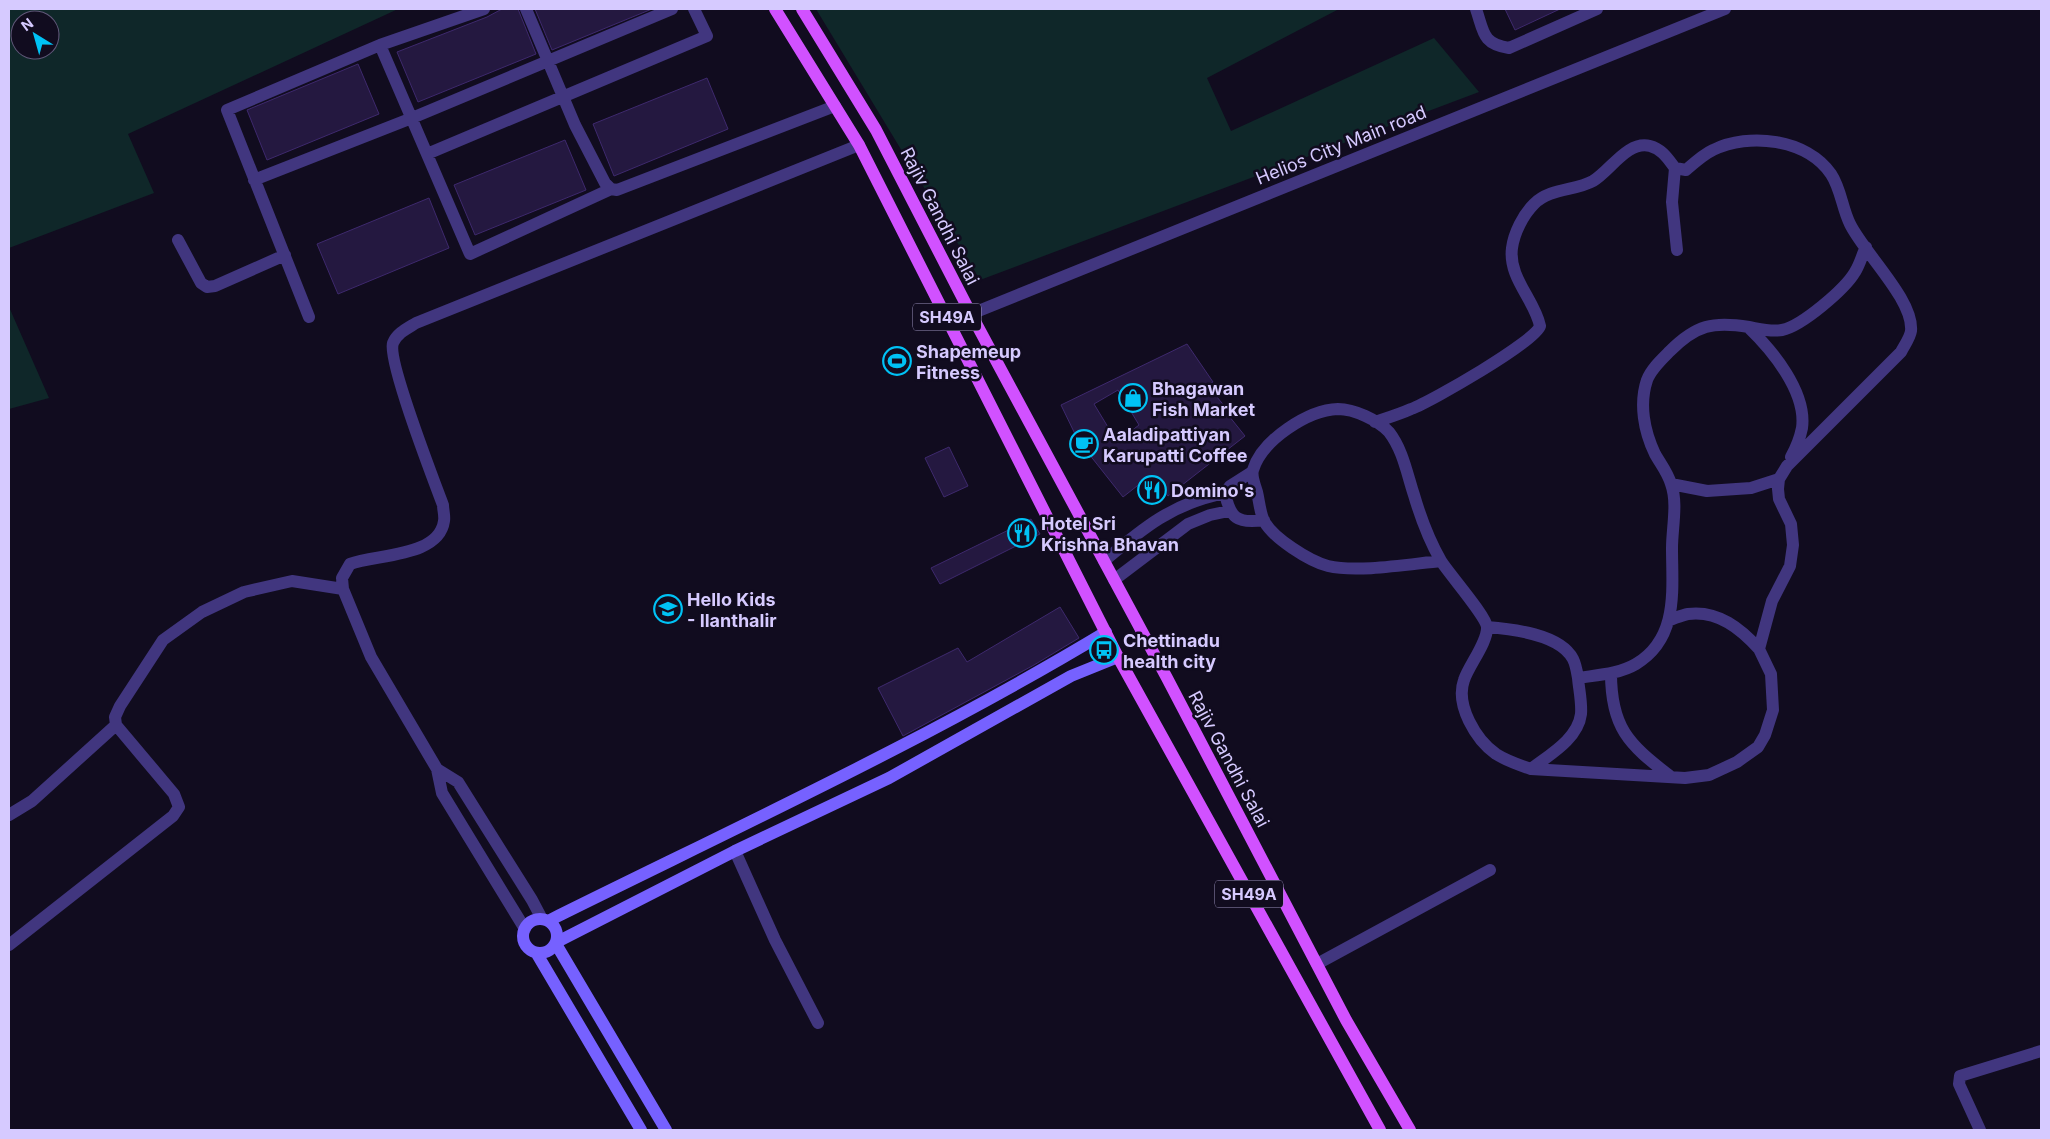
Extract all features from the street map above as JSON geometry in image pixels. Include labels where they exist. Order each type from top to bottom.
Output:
[{"type":"main road","name":"SH49A","points":[[774,9],[859,145],[1118,657],[1380,1130]]},
{"type":"main road","name":"Rajiv Gandhi Salai","points":[[802,9],[876,130],[971,314],[1104,561],[1316,964],[1410,1130]]},
{"type":"street","points":[[309,317],[226,110],[380,46],[484,9]]},
{"type":"street","points":[[526,9],[564,95],[575,125],[611,189]]},
{"type":"street","points":[[254,180],[412,118],[672,9]]},
{"type":"street","points":[[427,154],[707,36],[694,9]]},
{"type":"street","points":[[1476,9],[1488,41],[1497,46],[1509,48],[1597,9]]},
{"type":"street","name":"Helios City Main road","points":[[971,314],[1725,9]]},
{"type":"street","points":[[380,46],[470,254],[611,189],[617,190],[835,106]]},
{"type":"street","points":[[1675,168],[1686,170],[1713,150],[1736,142],[1753,140],[1780,142],[1800,150],[1819,161],[1831,174],[1850,224],[1899,296],[1911,321],[1911,334],[1901,352],[1787,466]]},
{"type":"street","points":[[525,929],[442,793],[437,769],[371,657],[343,589],[342,578],[350,564],[414,550],[428,544],[437,536],[444,520],[443,505],[397,375],[392,344],[397,337],[416,323],[859,145]]},
{"type":"street","points":[[1375,422],[1412,409],[1487,368],[1539,331],[1538,317],[1524,293],[1516,274],[1512,250],[1516,232],[1534,204],[1546,196],[1580,187],[1594,180],[1633,148],[1649,145],[1663,152],[1675,168],[1672,202],[1677,250]]},
{"type":"street","points":[[178,240],[201,283],[207,287],[215,286],[285,255]]},
{"type":"street","points":[[1578,678],[1611,673],[1635,664],[1659,641],[1670,620],[1674,577],[1672,548],[1674,501],[1671,484],[1648,436],[1642,398],[1648,378],[1660,360],[1692,331],[1720,324],[1767,330],[1783,330],[1798,322],[1829,301],[1855,272],[1866,248]]},
{"type":"street","points":[[1748,327],[1763,341],[1777,359],[1790,381],[1800,406],[1802,426],[1797,446],[1779,479],[1778,489],[1779,499],[1791,524],[1793,545],[1790,566],[1772,601],[1759,648]]},
{"type":"street","points":[[1104,561],[1144,528],[1182,505],[1201,498],[1225,493],[1230,486],[1252,472],[1266,448],[1276,437],[1305,419],[1321,412],[1338,409],[1348,410],[1375,422],[1388,432],[1399,451],[1429,540],[1452,578],[1481,615],[1487,626],[1486,636],[1463,682],[1462,701],[1469,722],[1495,753],[1514,764],[1531,768],[1685,778],[1709,775],[1737,762],[1758,747],[1765,734],[1773,710],[1771,674],[1759,648],[1736,626],[1712,616],[1688,614],[1670,620]]},
{"type":"street","points":[[1252,472],[1264,520],[1282,541],[1308,557],[1327,565],[1346,568],[1441,561]]},
{"type":"street","points":[[1671,484],[1707,491],[1750,488],[1779,479]]},
{"type":"street","points":[[1225,493],[1229,511],[1236,517],[1249,522],[1264,520]]},
{"type":"street","points":[[1114,580],[1188,524],[1210,515],[1229,511]]},
{"type":"street","points":[[9,945],[173,816],[179,807],[174,794],[116,725],[115,717],[120,706],[163,640],[202,612],[244,592],[292,581],[343,589]]},
{"type":"street","points":[[1487,626],[1519,630],[1550,641],[1566,650],[1572,658],[1578,678],[1581,702],[1578,725],[1561,746],[1531,768]]},
{"type":"street","points":[[641,1130],[537,954],[526,945],[523,938],[525,929],[532,922],[545,920],[893,751],[1046,668],[1106,632]]},
{"type":"street","points":[[537,954],[548,952],[556,943],[735,851],[902,771],[1071,676],[1118,657]]},
{"type":"street","points":[[1611,673],[1611,697],[1616,718],[1626,735],[1645,756],[1670,776]]},
{"type":"street","points":[[9,815],[32,801],[116,725]]},
{"type":"street","points":[[893,751],[902,771]]},
{"type":"street","points":[[437,769],[458,782],[545,920],[556,929],[556,943],[666,1130]]},
{"type":"street","points":[[754,818],[765,837]]},
{"type":"street","points":[[735,851],[775,940],[818,1023]]},
{"type":"street","points":[[1316,964],[1490,870]]},
{"type":"street","points":[[514,909],[532,900]]},
{"type":"street","points":[[1980,1130],[1959,1084],[1960,1076],[2041,1050]]},
{"type":"green space","points":[[9,9],[398,9],[128,134],[154,193],[9,248]]},
{"type":"green space","points":[[816,9],[1339,9],[1207,78],[1231,131],[1434,38],[1479,92],[980,280]]},
{"type":"green space","points":[[9,307],[49,398],[9,409]]},
{"type":"building","points":[[502,9],[518,9],[536,54],[418,102],[397,52],[487,17]]},
{"type":"building","points":[[535,9],[652,9],[552,50]]},
{"type":"building","points":[[1505,9],[1560,9],[1515,30]]},
{"type":"building","points":[[358,64],[379,114],[267,160],[247,110]]},
{"type":"building","points":[[707,78],[728,129],[614,176],[593,124]]},
{"type":"building","points":[[565,140],[586,190],[475,235],[454,185]]},
{"type":"building","points":[[429,198],[449,248],[338,294],[317,244]]},
{"type":"building","points":[[1187,344],[1213,382],[1207,385],[1231,414],[1229,416],[1245,436],[1168,496],[1151,475],[1123,497],[1089,454],[1085,456],[1074,437],[1076,436],[1061,405]],"holes":[[[1118,390],[1139,425],[1117,442],[1094,404]]]},
{"type":"building","points":[[949,447],[968,486],[944,497],[925,458]]},
{"type":"building","points":[[1031,519],[1040,534],[940,584],[931,568]]},
{"type":"building","points":[[1060,607],[1079,638],[1034,665],[903,736],[878,688],[958,648],[967,662]]},
{"type":"place","name":"Shapemeup Fitness","points":[[897,361]]},
{"type":"place","name":"Bhagawan Fish Market","points":[[1133,398]]},
{"type":"place","name":"Aaladipattiyan Karupatti Coffee","points":[[1084,444]]},
{"type":"place","name":"Domino's","points":[[1152,490]]},
{"type":"place","name":"Hotel Sri Krishna Bhavan","points":[[1022,533]]},
{"type":"place","name":"Hello Kids - Ilanthalir","points":[[668,609]]},
{"type":"place","name":"Chettinadu health city","points":[[1104,650]]}]
